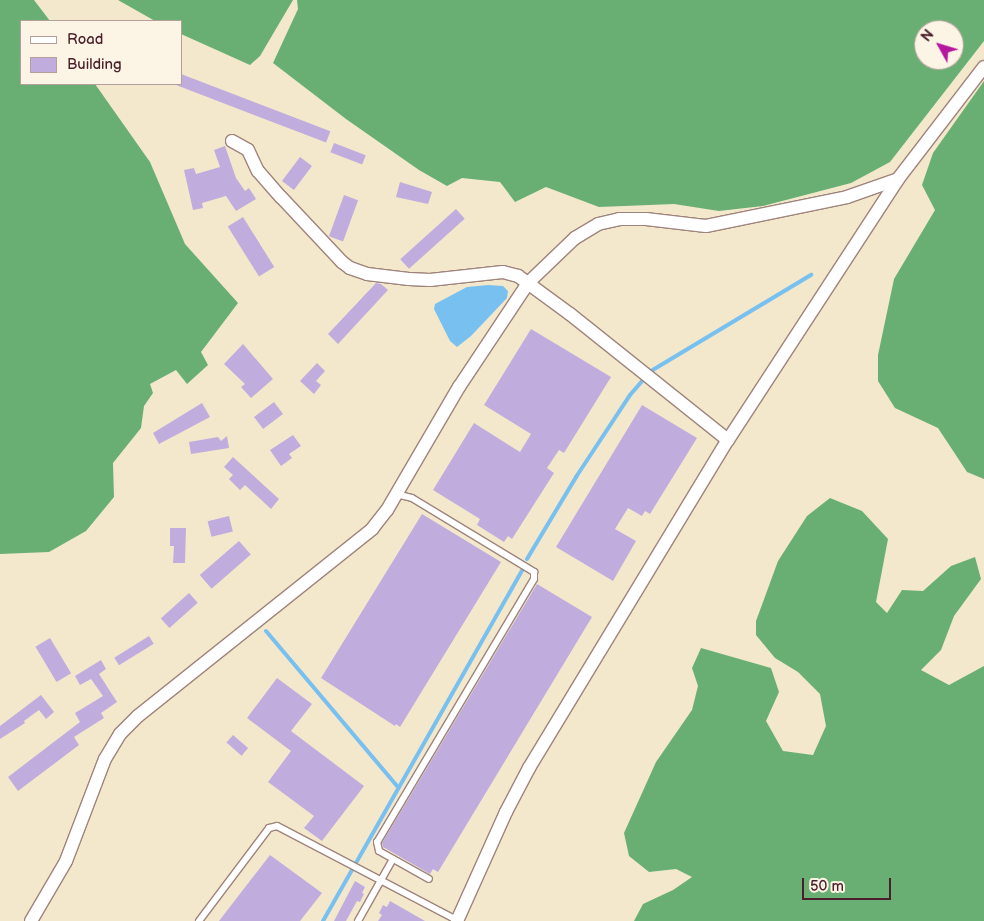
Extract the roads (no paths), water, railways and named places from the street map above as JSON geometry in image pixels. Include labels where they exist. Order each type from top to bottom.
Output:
[{"type":"street","points":[[457,921],[506,812],[529,768],[728,440],[898,179],[984,67]]},
{"type":"street","points":[[232,141],[248,150],[258,171],[342,262],[350,268],[367,274],[430,280],[503,272],[528,282],[728,440]]},
{"type":"street","points":[[31,921],[66,861],[105,759],[120,734],[138,716],[372,529],[396,494],[459,387],[528,282],[575,238],[598,224],[619,219],[646,219],[706,226],[847,197],[898,179]]},
{"type":"lane","points":[[396,494],[412,498],[534,572],[534,579],[377,842],[379,851],[429,879]]},
{"type":"lane","points":[[199,921],[268,828],[277,826],[294,833],[381,882],[457,921]]},
{"type":"lane","points":[[358,921],[393,860]]},
{"type":"water","points":[[503,286],[508,291],[507,298],[471,336],[457,347],[450,341],[434,309],[435,304],[467,287]]},
{"type":"waterway","points":[[651,371],[811,275]]},
{"type":"waterway","points":[[527,559],[576,477],[630,395],[644,379]]},
{"type":"waterway","points":[[323,921],[522,570]]},
{"type":"waterway","points":[[266,631],[398,787]]}]
